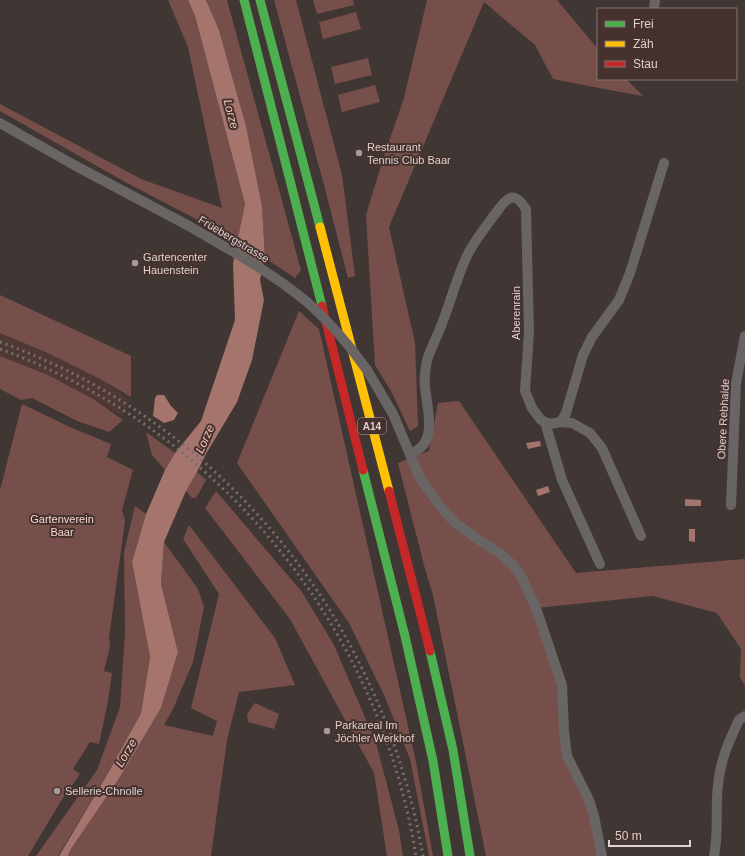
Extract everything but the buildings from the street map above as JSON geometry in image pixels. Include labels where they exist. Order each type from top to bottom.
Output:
[{"type":"highway","name":"A14","points":[[244,0],[405,636],[433,761],[448,856]]},
{"type":"highway","name":"A14","points":[[260,0],[426,633],[452,750],[470,856]]},
{"type":"street","name":"Früebergstrasse","points":[[0,123],[74,165],[189,226],[285,284],[330,324],[353,350],[367,370],[393,414],[420,478],[440,506],[454,522],[501,554],[513,565],[521,576],[533,602],[562,685],[567,756],[594,816],[602,856]]},
{"type":"street","points":[[561,422],[566,413],[583,354],[592,336],[619,300],[630,273],[664,163]]},
{"type":"street","name":"Aberenrain","points":[[410,453],[416,452],[422,448],[427,441],[429,432],[425,385],[426,363],[441,327],[466,256],[505,200],[513,197],[520,200],[526,209],[529,332],[525,391],[532,408],[541,420],[545,422]]},
{"type":"street","name":"Obere Rebhalde","points":[[731,505],[736,383],[745,336]]},
{"type":"street","points":[[545,422],[550,424],[561,422],[572,423],[590,433],[602,448],[641,536]]},
{"type":"street","points":[[545,422],[562,480],[600,564]]},
{"type":"street","points":[[714,856],[716,845],[718,786],[721,763],[739,720],[745,716]]},
{"type":"shaded area","points":[[0,333],[50,354],[102,380],[130,401],[122,416],[48,375],[0,356]]},
{"type":"green space","points":[[168,0],[188,0],[195,16],[245,204],[238,241],[127,183],[0,111],[0,104],[141,179],[222,208],[188,47]]},
{"type":"green space","points":[[206,0],[227,0],[301,270],[295,278],[265,258],[262,206],[246,126],[219,30]]},
{"type":"green space","points":[[274,0],[296,0],[342,175],[355,276],[348,278],[325,189]]},
{"type":"green space","points":[[313,0],[353,0],[354,5],[317,14]]},
{"type":"green space","points":[[427,0],[557,0],[597,48],[597,80],[627,80],[643,96],[553,79],[535,45],[484,2],[389,227],[415,343],[418,426],[410,431],[391,391],[375,365],[366,215],[404,98]]},
{"type":"green space","points":[[356,12],[361,29],[323,39],[319,22]]},
{"type":"green space","points":[[368,58],[372,75],[335,84],[331,67]]},
{"type":"green space","points":[[375,85],[380,102],[342,112],[338,95]]},
{"type":"green space","points":[[0,295],[131,356],[131,397],[102,380],[50,354],[0,333]]},
{"type":"green space","points":[[299,311],[319,329],[416,762],[433,856],[429,856],[410,759],[384,695],[349,623],[237,463]]},
{"type":"green space","points":[[0,356],[48,375],[95,400],[123,420],[109,432],[77,421],[32,398],[21,400],[0,389]]},
{"type":"green space","points":[[459,401],[576,573],[745,559],[745,686],[740,677],[741,649],[717,613],[653,596],[536,608],[555,664],[567,756],[589,800],[602,856],[486,856],[433,595],[398,463],[429,451],[438,403]]},
{"type":"green space","name":"Gartenverein Baar","points":[[22,404],[72,428],[111,444],[107,457],[133,470],[122,510],[125,521],[109,638],[110,646],[104,671],[112,673],[99,744],[90,742],[73,769],[80,774],[61,801],[28,856],[0,856],[0,490]]},
{"type":"green space","points":[[146,432],[175,453],[165,470],[152,455]]},
{"type":"green space","points":[[197,472],[206,480],[196,498],[192,498],[186,491]]},
{"type":"green space","points":[[216,491],[302,592],[334,645],[376,743],[399,830],[403,856],[387,856],[374,773],[290,619],[205,508]]},
{"type":"green space","points":[[135,506],[146,514],[132,562],[150,657],[141,713],[107,775],[58,856],[36,856],[97,770],[120,707],[125,631],[124,552]]},
{"type":"green space","points":[[189,525],[275,638],[295,685],[239,692],[227,740],[211,856],[68,856],[71,849],[120,777],[161,708],[178,652],[161,584],[164,542],[198,589],[204,607],[193,662],[173,709],[164,725],[213,736],[217,721],[191,708],[219,594],[183,539]]},
{"type":"green space","points":[[255,703],[279,714],[274,729],[248,722],[247,714]]},
{"type":"water","name":"Lorze","points":[[188,0],[206,0],[219,30],[246,126],[262,206],[265,258],[260,280],[264,300],[252,360],[237,402],[186,491],[164,542],[161,584],[178,652],[161,708],[120,777],[71,849],[68,856],[59,856],[107,775],[141,713],[150,657],[132,562],[146,514],[165,470],[175,453],[201,421],[235,320],[233,263],[245,204],[195,16]]},
{"type":"water","points":[[157,395],[164,395],[171,406],[178,413],[174,420],[164,423],[153,416],[155,398]]},
{"type":"water","points":[[540,441],[541,446],[528,449],[526,443]]},
{"type":"water","points":[[548,486],[550,492],[538,496],[536,490]]},
{"type":"water","points":[[685,499],[701,500],[701,506],[685,506]]},
{"type":"water","points":[[689,529],[695,529],[695,542],[689,541]]},
{"type":"railway","points":[[0,342],[81,378],[156,424],[222,479],[281,542],[331,612],[371,688],[402,770],[423,856]]},
{"type":"railway","points":[[0,349],[80,385],[153,430],[219,484],[277,547],[326,616],[366,691],[397,772],[416,856]]},
{"type":"traffic: fast","points":[[244,0],[322,306]]},
{"type":"traffic: fast","points":[[260,0],[320,227]]},
{"type":"traffic: fast","points":[[363,470],[405,636],[433,761],[448,856]]},
{"type":"traffic: fast","points":[[430,651],[453,750],[470,856]]},
{"type":"traffic: slow","points":[[320,227],[389,491]]},
{"type":"traffic: jam","points":[[322,306],[363,470]]},
{"type":"traffic: jam","points":[[389,491],[430,651]]},
{"type":"place","name":"Restaurant Tennis Club Baar","points":[[359,153]]},
{"type":"place","name":"Gartencenter Hauenstein","points":[[135,263]]},
{"type":"place","name":"Parkareal Im Jöchler Werkhof","points":[[327,731]]},
{"type":"place","name":"Sellerie-Chnolle","points":[[57,791]]}]
